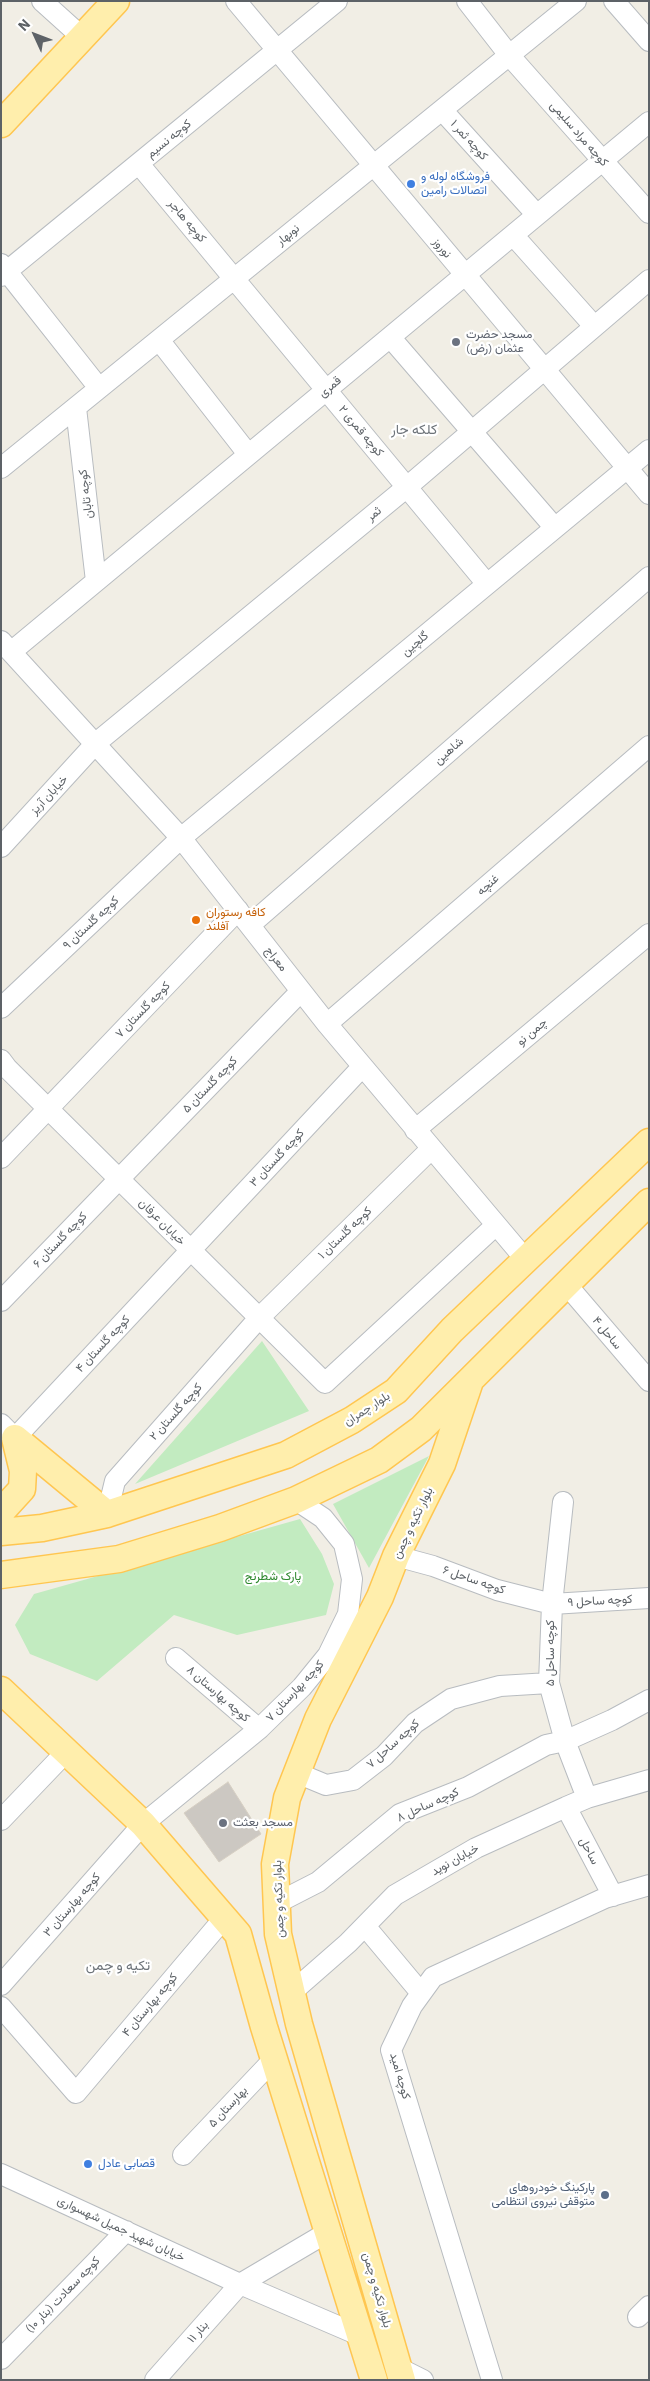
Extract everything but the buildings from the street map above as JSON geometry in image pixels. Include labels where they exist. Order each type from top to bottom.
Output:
[{"type":"main road","points":[[3,120],[83,38],[116,1]]},
{"type":"main road","name":"بلوار چمران","points":[[1,1532],[42,1528],[107,1514],[286,1455],[352,1420],[396,1390],[452,1330],[649,1142]]},
{"type":"main road","points":[[1,1575],[119,1559],[220,1528],[296,1500],[379,1460],[421,1428],[649,1202]]},
{"type":"main road","name":"بلوار تکیه و چمن","points":[[400,2374],[302,2033],[278,1934],[275,1864],[287,1798],[318,1719],[380,1597],[396,1556],[442,1464],[470,1381]]},
{"type":"main road","points":[[1,1512],[22,1489],[23,1471],[8,1431]]},
{"type":"main road","points":[[8,1431],[107,1514]]},
{"type":"main road","points":[[1,1690],[144,1824],[231,1925],[255,1942],[267,1941],[278,1934]]},
{"type":"main road","points":[[231,1925],[254,1991],[361,2336],[368,2376]]},
{"type":"main road","points":[[254,1991],[270,1977],[280,1977],[291,1986]]},
{"type":"street","points":[[42,1],[83,38]]},
{"type":"street","name":"نوروز","points":[[236,1],[649,494]]},
{"type":"street","name":"کوچه نسیم","points":[[3,271],[139,164],[337,1]]},
{"type":"street","name":"کوچه مراد سلیمی","points":[[467,1],[509,55],[649,213]]},
{"type":"street","name":"نوبهار","points":[[1,468],[576,1]]},
{"type":"street","points":[[614,1],[649,41]]},
{"type":"street","name":"کوچه ثمر ۱","points":[[442,110],[537,215]]},
{"type":"street","name":"قمری","points":[[6,646],[96,581],[649,122]]},
{"type":"street","name":"کوچه هاجر","points":[[139,164],[234,278]]},
{"type":"street","points":[[513,235],[594,326]]},
{"type":"street","points":[[3,271],[99,388]]},
{"type":"street","name":"کوچه قمری ۲","points":[[234,278],[487,584]]},
{"type":"street","name":"ثمر","points":[[96,743],[407,487],[649,280]]},
{"type":"street","points":[[390,337],[555,528]]},
{"type":"street","points":[[160,340],[248,454]]},
{"type":"street","name":"کوچه تابان","points":[[76,408],[96,581]]},
{"type":"street","name":"گلچین","points":[[181,838],[649,450]]},
{"type":"street","name":"شاهین","points":[[244,918],[649,578]]},
{"type":"street","name":"معراج","points":[[6,646],[181,838],[362,1067],[526,1260]]},
{"type":"street","name":"خیابان آریز","points":[[1,847],[96,743]]},
{"type":"street","name":"غنچه","points":[[327,1024],[649,746]]},
{"type":"street","name":"کوچه گلستان ۹","points":[[1,1008],[181,838]]},
{"type":"street","name":"کوچه گلستان ۷","points":[[1,1158],[48,1109],[244,918]]},
{"type":"street","name":"چمن نو","points":[[415,1130],[649,934]]},
{"type":"street","name":"کوچه گلستان ۵","points":[[119,1179],[301,991]]},
{"type":"street","name":"خیابان عرفان","points":[[1,1060],[48,1109],[325,1383],[496,1225]]},
{"type":"street","name":"کوچه گلستان ۳","points":[[191,1250],[362,1067]]},
{"type":"street","name":"کوچه گلستان ۱","points":[[259,1318],[431,1149]]},
{"type":"street","name":"کوچه گلستان ۶","points":[[1,1301],[119,1179]]},
{"type":"street","name":"کوچه گلستان ۴","points":[[8,1431],[191,1250]]},
{"type":"street","name":"ساحل ۴","points":[[566,1284],[649,1381]]},
{"type":"street","name":"کوچه گلستان ۲","points":[[107,1514],[114,1481],[259,1318]]},
{"type":"street","name":"کوچه بهارستان ۷","points":[[144,1824],[259,1729],[302,1687],[328,1655],[348,1614],[352,1579],[344,1544],[323,1518],[296,1500]]},
{"type":"street","name":"کوچه ساحل ۵","points":[[563,1502],[552,1604],[549,1682],[565,1741],[586,1798]]},
{"type":"street","name":"کوچه ساحل ۶","points":[[396,1556],[433,1566],[497,1590],[552,1604]]},
{"type":"street","name":"کوچه ساحل ۹","points":[[552,1604],[649,1598]]},
{"type":"street","name":"کوچه بهارستان ۸","points":[[176,1658],[259,1729]]},
{"type":"street","name":"کوچه ساحل ۷","points":[[297,1773],[326,1786],[353,1780],[384,1756],[415,1723],[451,1699],[500,1686],[549,1682]]},
{"type":"street","name":"کوچه ساحل ۸","points":[[277,1903],[318,1882],[400,1814],[468,1787],[546,1745],[565,1741],[612,1720],[649,1700]]},
{"type":"street","points":[[1,1820],[66,1752]]},
{"type":"street","name":"خیابان نوید","points":[[291,1986],[365,1926],[395,1895],[476,1848],[586,1798],[649,1780]]},
{"type":"street","name":"ساحل","points":[[566,1807],[613,1896]]},
{"type":"street","name":"کوچه بهارستان ۳","points":[[1,1985],[144,1824]]},
{"type":"street","name":"کوچه امید","points":[[492,2380],[391,2050],[412,2006],[433,1977],[613,1896],[649,1885]]},
{"type":"street","name":"کوچه بهارستان ۴","points":[[1,2007],[76,2094],[231,1925]]},
{"type":"street","points":[[365,1926],[422,1993]]},
{"type":"street","name":"بهارستان ۵","points":[[183,2155],[274,2059]]},
{"type":"street","name":"خیابان شهید جمیل شهسواری","points":[[1,2174],[240,2284],[361,2336]]},
{"type":"street","name":"کوچه سعادت (بنار ۱۰)","points":[[1,2359],[126,2231]]},
{"type":"street","name":"بنار ۱۱","points":[[155,2380],[240,2284],[328,2232]]},
{"type":"street","points":[[400,2374],[423,2380]]},
{"type":"green space","points":[[262,1341],[309,1411],[135,1484]]},
{"type":"green space","points":[[429,1456],[369,1568],[333,1504]]},
{"type":"green space","name":"پارک شطرنج","points":[[300,1519],[322,1554],[334,1584],[326,1615],[237,1635],[174,1615],[97,1681],[30,1654],[15,1625],[34,1594]]},
{"type":"place","name":"فروشگاه لوله و اتصالات رامین","points":[[411,184]]},
{"type":"place","name":"مسجد حضرت عثمان (رض)","points":[[456,342]]},
{"type":"place","name":"کافه رستوران آفلند","points":[[196,920]]},
{"type":"place","name":"مسجد بعثت","points":[[223,1823]]},
{"type":"place","name":"قصابی عادل","points":[[88,2164]]},
{"type":"place","name":"پارکینگ خودروهای متوقفی نیروی انتظامی","points":[[605,2195]]},
{"type":"district","name":"کلکه جار","points":[[414,430]]},
{"type":"district","name":"تکیه و چمن","points":[[118,1966]]}]
